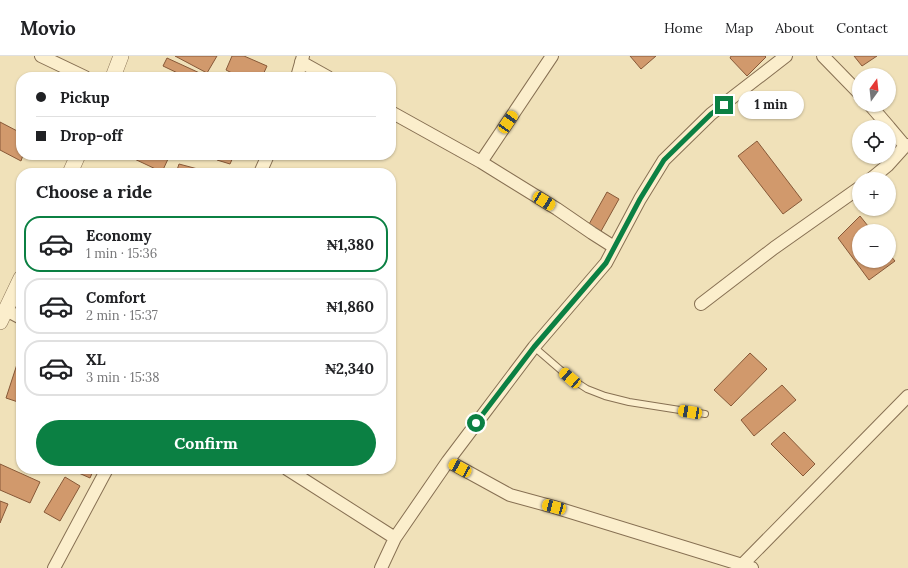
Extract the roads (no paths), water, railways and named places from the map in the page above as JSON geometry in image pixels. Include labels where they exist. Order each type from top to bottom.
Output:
[{"type":"street","points":[[41,56],[75,72]]},
{"type":"street","points":[[115,72],[121,56]]},
{"type":"street","points":[[481,162],[552,56]]},
{"type":"street","points":[[381,568],[395,538],[448,461],[534,347],[606,263],[640,199],[664,160],[711,114],[786,56]]},
{"type":"street","points":[[823,56],[852,86]]},
{"type":"street","points":[[298,72],[302,59],[321,72]]},
{"type":"street","points":[[876,112],[883,120]]},
{"type":"street","points":[[396,115],[481,162],[557,209],[614,247]]},
{"type":"street","points":[[880,172],[906,146],[896,135]]},
{"type":"street","points":[[701,304],[774,248],[852,193]]},
{"type":"street","points":[[16,289],[3,316],[16,317]]},
{"type":"street","points":[[448,461],[510,495],[747,566],[908,396]]},
{"type":"street","points":[[54,568],[104,474]]},
{"type":"street","points":[[295,474],[395,538]]},
{"type":"lane","points":[[534,347],[570,378],[587,389],[605,396],[629,402],[705,414]]}]
